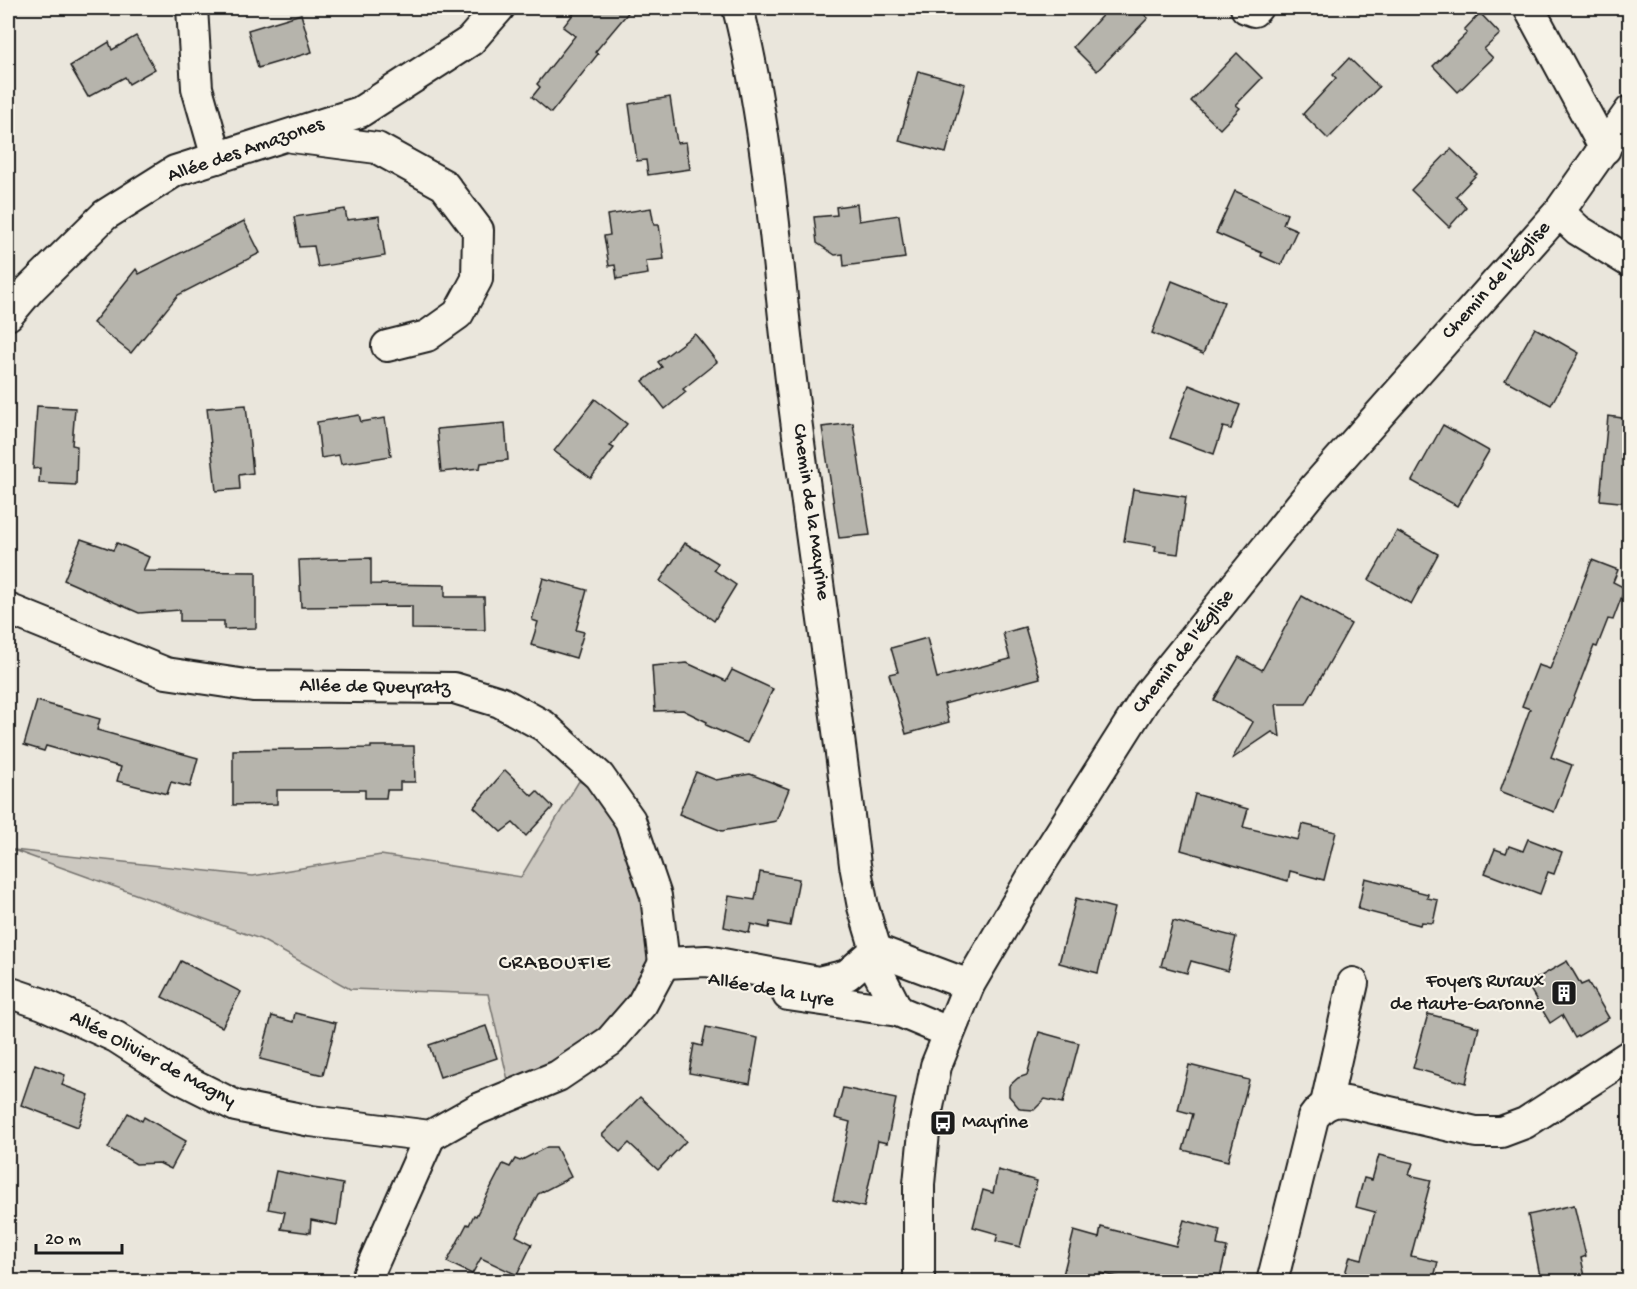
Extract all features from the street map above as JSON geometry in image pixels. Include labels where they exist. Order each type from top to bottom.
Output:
[{"type":"street","points":[[192,8],[197,88],[217,158]]},
{"type":"street","name":"Allée des Amazones","points":[[8,315],[105,215],[176,171],[360,112],[470,41],[500,8]]},
{"type":"street","name":"Chemin de la Mayrine","points":[[738,8],[754,71],[772,197],[791,380],[835,697],[855,865],[863,907],[876,950],[878,972],[898,1011]]},
{"type":"street","points":[[1246,8],[1254,11],[1257,8]]},
{"type":"street","points":[[1529,8],[1605,149]]},
{"type":"street","name":"Chemin de l'Église","points":[[919,1281],[919,1184],[925,1122],[936,1066],[969,985],[1031,879],[1147,696],[1315,487],[1559,212],[1605,149],[1629,111]]},
{"type":"street","points":[[285,136],[377,148],[444,185],[478,230],[477,279],[458,314],[427,336],[387,346]]},
{"type":"street","points":[[1559,212],[1578,230],[1629,262]]},
{"type":"street","name":"Allée de Queyratz","points":[[8,609],[166,674],[253,686],[454,687],[500,702],[544,726],[599,776],[630,820],[656,896],[664,963]]},
{"type":"street","points":[[876,950],[969,985]]},
{"type":"street","name":"Allée de la Lyre","points":[[664,963],[707,961],[818,982],[847,975],[876,950]]},
{"type":"street","points":[[364,1281],[430,1136],[478,1109],[558,1076],[610,1041],[642,1004],[664,963]]},
{"type":"street","name":"Allée de la Lyre","points":[[664,963],[699,979],[737,987],[898,1011],[948,1032]]},
{"type":"street","points":[[1272,1281],[1313,1118],[1326,1104],[1353,982]]},
{"type":"street","name":"Allée Olivier de Magny","points":[[8,992],[43,1004],[116,1037],[180,1078],[236,1106],[311,1121],[430,1136]]},
{"type":"street","points":[[1326,1104],[1336,1101],[1347,1102],[1476,1131],[1501,1132],[1525,1123],[1629,1055]]},
{"type":"shaded area","points":[[579,781],[602,793],[643,887],[649,965],[604,1030],[511,1093],[488,994],[350,989],[260,939],[13,850],[253,876],[381,855],[521,877]]},
{"type":"building","points":[[578,8],[632,8],[595,52],[598,54],[551,113],[532,97],[540,87],[537,84],[575,36],[563,27]]},
{"type":"building","points":[[1109,8],[1137,8],[1148,18],[1097,71],[1073,47]]},
{"type":"building","points":[[1480,13],[1500,34],[1484,49],[1493,58],[1458,92],[1433,66],[1467,33],[1464,30]]},
{"type":"building","points":[[301,14],[312,52],[258,68],[248,30]]},
{"type":"building","points":[[136,36],[155,69],[129,84],[125,77],[88,97],[70,66],[109,42],[112,50]]},
{"type":"building","points":[[1237,53],[1262,78],[1236,105],[1240,108],[1220,129],[1191,101]]},
{"type":"building","points":[[1349,58],[1379,87],[1328,139],[1303,114],[1336,78],[1333,75]]},
{"type":"building","points":[[918,71],[965,84],[946,153],[899,141]]},
{"type":"building","points":[[670,97],[677,143],[686,142],[690,169],[648,175],[646,160],[637,161],[629,104]]},
{"type":"building","points":[[1451,149],[1477,174],[1456,196],[1466,208],[1449,227],[1411,190]]},
{"type":"building","points":[[1235,191],[1287,214],[1283,224],[1297,230],[1281,265],[1261,256],[1262,253],[1216,233]]},
{"type":"building","points":[[857,204],[859,221],[899,215],[905,258],[844,266],[843,254],[835,255],[817,243],[814,217],[837,215],[836,207]]},
{"type":"building","points":[[651,208],[654,225],[659,225],[664,259],[646,261],[648,274],[617,279],[615,265],[609,266],[604,236],[610,235],[607,215]]},
{"type":"building","points":[[345,209],[347,220],[379,216],[385,256],[318,267],[314,246],[299,247],[294,217]]},
{"type":"building","points":[[244,221],[260,253],[178,295],[131,353],[93,323],[136,269],[139,274]]},
{"type":"building","points":[[1172,281],[1224,302],[1203,354],[1152,333]]},
{"type":"building","points":[[1535,328],[1579,353],[1551,405],[1505,380]]},
{"type":"building","points":[[695,334],[717,362],[683,389],[686,392],[665,409],[643,381],[662,367],[658,362]]},
{"type":"building","points":[[1189,385],[1240,405],[1231,429],[1223,427],[1214,454],[1170,438]]},
{"type":"building","points":[[595,399],[627,424],[610,446],[614,448],[591,478],[554,451]]},
{"type":"building","points":[[246,405],[253,473],[239,475],[240,489],[216,491],[207,408]]},
{"type":"building","points":[[37,406],[75,408],[72,445],[77,446],[76,485],[39,483],[40,468],[33,469]]},
{"type":"building","points":[[359,415],[361,422],[385,418],[391,456],[341,464],[339,455],[321,458],[317,422]]},
{"type":"building","points":[[1608,416],[1629,419],[1629,503],[1600,500]]},
{"type":"building","points":[[505,423],[508,460],[481,463],[480,468],[441,472],[437,429]]},
{"type":"building","points":[[853,423],[870,535],[839,538],[822,427]]},
{"type":"building","points":[[1443,425],[1489,451],[1457,506],[1412,481]]},
{"type":"building","points":[[1133,489],[1186,497],[1178,554],[1155,551],[1156,546],[1124,541]]},
{"type":"building","points":[[1397,531],[1438,554],[1411,604],[1369,580]]},
{"type":"building","points":[[81,539],[113,550],[117,543],[149,557],[143,571],[256,572],[256,628],[224,629],[224,621],[180,621],[180,610],[139,613],[64,580]]},
{"type":"building","points":[[685,543],[718,563],[714,570],[736,585],[714,621],[660,581]]},
{"type":"building","points":[[371,558],[371,584],[445,585],[445,597],[484,597],[485,630],[412,629],[412,606],[301,607],[299,560]]},
{"type":"building","points":[[1592,560],[1618,570],[1613,582],[1625,588],[1613,620],[1608,619],[1597,647],[1594,646],[1551,757],[1572,765],[1554,812],[1500,791],[1530,709],[1522,706],[1538,665],[1550,669]]},
{"type":"building","points":[[543,578],[587,590],[576,630],[584,632],[576,658],[531,645],[538,622],[532,620]]},
{"type":"building","points":[[1302,596],[1351,624],[1306,704],[1276,704],[1280,737],[1272,732],[1232,759],[1253,722],[1214,700],[1239,657],[1262,670]]},
{"type":"building","points":[[1025,627],[1040,678],[944,704],[949,722],[906,734],[889,674],[898,672],[891,648],[927,638],[937,678],[1010,659],[1003,633]]},
{"type":"building","points":[[687,663],[726,681],[732,670],[773,689],[747,743],[706,725],[707,722],[683,710],[655,711],[652,666]]},
{"type":"building","points":[[37,701],[100,719],[97,730],[198,758],[190,787],[171,782],[167,794],[117,781],[121,767],[46,746],[44,751],[24,745]]},
{"type":"building","points":[[371,746],[414,746],[415,782],[400,782],[400,790],[387,790],[386,798],[365,798],[365,790],[277,790],[277,804],[233,805],[233,750],[371,748]]},
{"type":"building","points":[[505,770],[532,796],[537,791],[553,807],[526,836],[513,823],[501,832],[474,807]]},
{"type":"building","points":[[696,772],[716,780],[750,774],[789,789],[776,821],[722,831],[679,814]]},
{"type":"building","points":[[1195,794],[1248,809],[1243,827],[1298,840],[1302,824],[1336,832],[1324,880],[1290,871],[1288,881],[1181,850]]},
{"type":"building","points":[[1528,839],[1562,852],[1554,874],[1548,872],[1540,894],[1485,873],[1495,849],[1506,853],[1509,846],[1523,851]]},
{"type":"building","points":[[760,872],[799,879],[790,926],[770,922],[769,928],[751,924],[749,933],[724,927],[729,896],[755,900]]},
{"type":"building","points":[[1365,878],[1428,894],[1427,898],[1438,900],[1433,923],[1421,922],[1420,925],[1358,909]]},
{"type":"building","points":[[1076,898],[1114,908],[1098,973],[1059,963]]},
{"type":"building","points":[[1173,921],[1236,937],[1228,971],[1191,961],[1187,973],[1161,966]]},
{"type":"building","points":[[181,961],[241,992],[222,1027],[162,997]]},
{"type":"building","name":"Foyers Ruraux de Haute-Garonne","points":[[1567,961],[1581,985],[1588,982],[1609,1018],[1575,1038],[1562,1015],[1550,1023],[1527,984]]},
{"type":"building","points":[[295,1013],[336,1023],[323,1075],[260,1059],[272,1016],[293,1022]]},
{"type":"building","points":[[1428,1014],[1479,1027],[1466,1083],[1413,1068]]},
{"type":"building","points":[[486,1026],[497,1058],[440,1077],[429,1045]]},
{"type":"building","points":[[706,1027],[758,1038],[750,1084],[689,1073],[694,1044],[702,1046]]},
{"type":"building","points":[[1039,1032],[1079,1043],[1063,1103],[1045,1099],[1034,1110],[1020,1109],[1009,1096],[1009,1086],[1018,1078],[1027,1075]]},
{"type":"building","points":[[35,1064],[65,1075],[62,1085],[89,1095],[78,1127],[21,1105]]},
{"type":"building","points":[[1189,1065],[1249,1080],[1228,1161],[1183,1150],[1193,1114],[1178,1110]]},
{"type":"building","points":[[843,1088],[896,1099],[887,1143],[878,1141],[864,1207],[833,1200],[850,1122],[835,1118]]},
{"type":"building","points":[[640,1097],[686,1141],[658,1170],[629,1143],[620,1152],[602,1135]]},
{"type":"building","points":[[128,1113],[142,1121],[144,1117],[186,1141],[171,1169],[159,1163],[136,1164],[108,1148]]},
{"type":"building","points":[[547,1147],[556,1147],[571,1177],[538,1194],[516,1236],[532,1244],[517,1275],[481,1258],[472,1274],[447,1262],[467,1224],[469,1225],[474,1215],[476,1216],[503,1164],[510,1167],[515,1159],[520,1161]]},
{"type":"building","points":[[1379,1155],[1413,1163],[1409,1175],[1431,1180],[1411,1256],[1438,1262],[1433,1281],[1343,1281],[1350,1256],[1362,1259],[1375,1212],[1356,1207],[1364,1178],[1372,1180]]},
{"type":"building","points":[[998,1170],[1037,1181],[1020,1247],[996,1241],[998,1234],[973,1227],[983,1190],[993,1193]]},
{"type":"building","points":[[276,1171],[343,1184],[337,1225],[311,1220],[310,1233],[281,1229],[285,1212],[268,1209]]},
{"type":"building","points":[[1574,1205],[1586,1256],[1581,1258],[1586,1281],[1541,1281],[1528,1215]]},
{"type":"building","points":[[1184,1220],[1220,1230],[1217,1245],[1227,1247],[1219,1281],[1134,1281],[1100,1273],[1098,1281],[1088,1281],[1063,1275],[1074,1231],[1099,1238],[1101,1227],[1176,1246]]},
{"type":"place","name":"Foyers Ruraux de Haute-Garonne","points":[[1564,993]]},
{"type":"place","name":"Mayrine","points":[[943,1123]]},
{"type":"district","name":"CRABOUFIE","points":[[555,964]]}]
